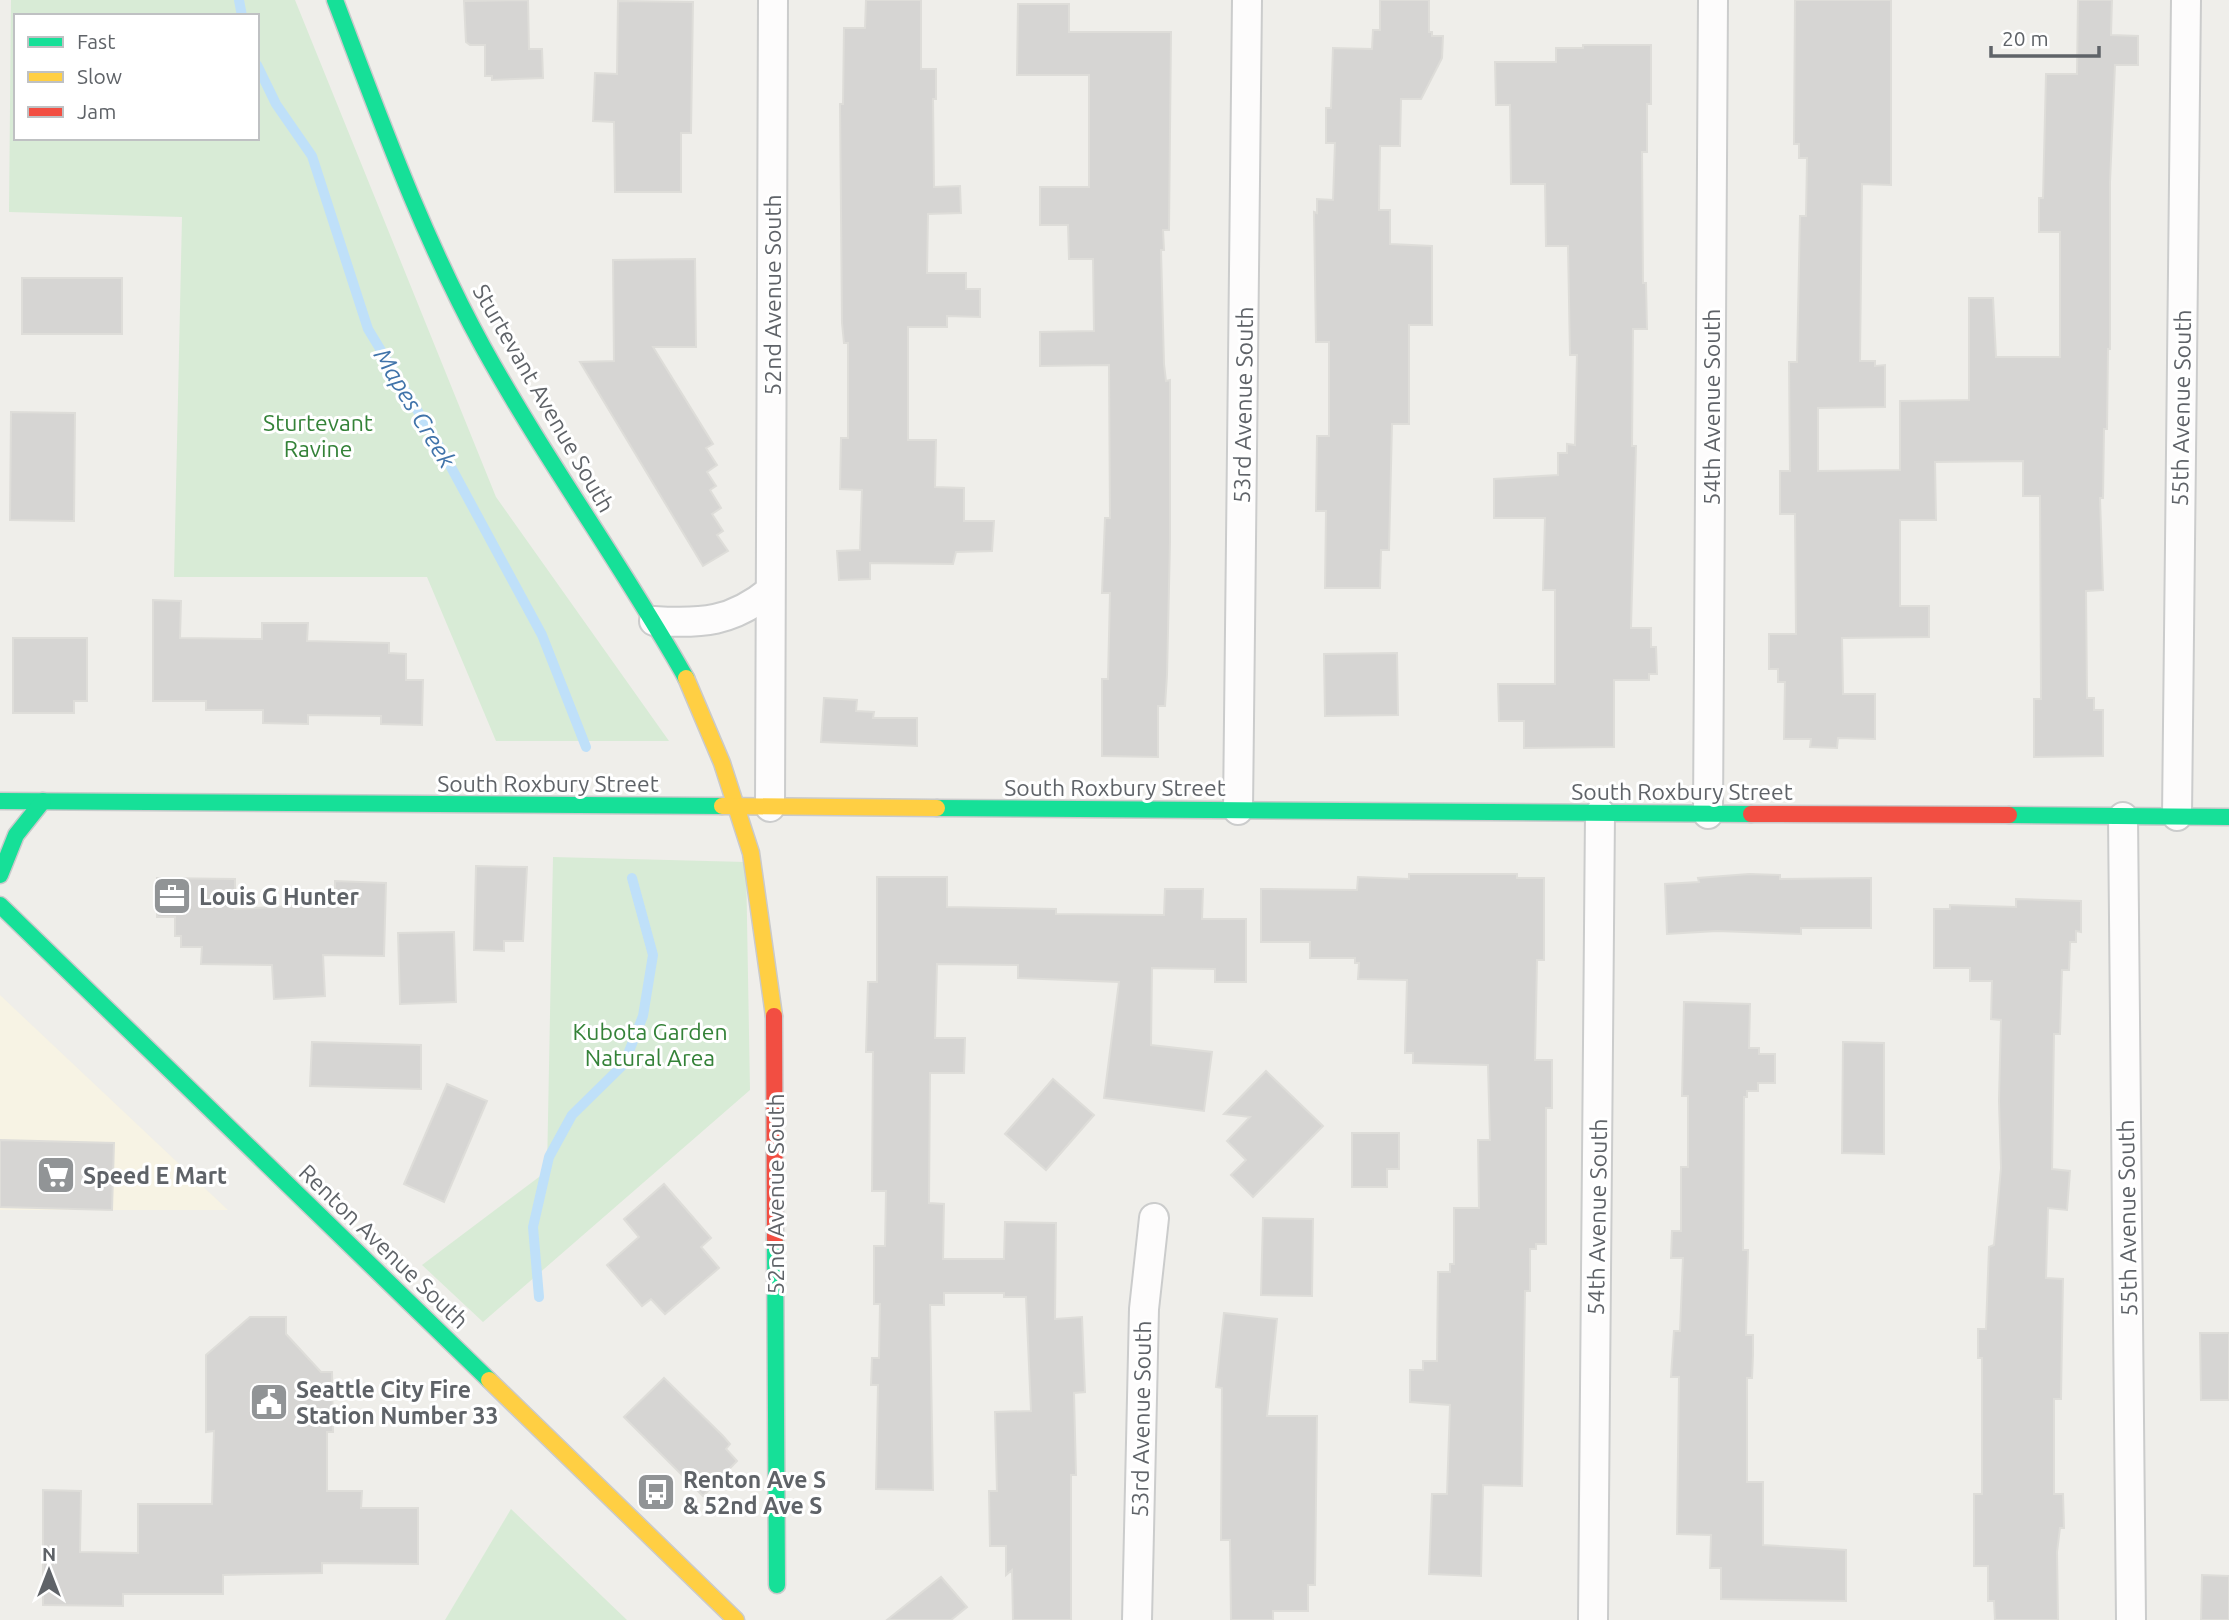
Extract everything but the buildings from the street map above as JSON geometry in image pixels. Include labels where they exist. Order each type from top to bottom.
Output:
[{"type":"street","name":"Sturtevant Avenue South","points":[[335,0],[414,208],[482,347],[654,621],[694,692],[737,807]]},
{"type":"street","name":"52nd Avenue South","points":[[770,807],[773,0]]},
{"type":"street","name":"53rd Avenue South","points":[[1238,810],[1247,0]]},
{"type":"street","name":"54th Avenue South","points":[[1708,814],[1713,0]]},
{"type":"street","name":"55th Avenue South","points":[[2177,816],[2186,0]]},
{"type":"street","points":[[654,621],[686,623],[722,619],[749,608],[771,591]]},
{"type":"street","name":"South Roxbury Street","points":[[0,801],[2229,817]]},
{"type":"street","points":[[0,875],[5,852],[20,827],[43,801]]},
{"type":"street","name":"52nd Avenue South","points":[[737,807],[751,853],[774,1017],[777,1585]]},
{"type":"street","name":"54th Avenue South","points":[[1593,1620],[1600,813]]},
{"type":"street","name":"55th Avenue South","points":[[2123,817],[2131,1620]]},
{"type":"street","name":"Renton Avenue South","points":[[0,905],[736,1620]]},
{"type":"street","name":"53rd Avenue South","points":[[1137,1620],[1144,1309],[1154,1218]]},
{"type":"shaded area","points":[[0,995],[228,1210],[0,1210]]},
{"type":"green space","name":"Sturtevant Ravine","points":[[11,0],[295,0],[496,497],[669,741],[496,741],[427,577],[174,577],[182,217],[9,212]]},
{"type":"green space","name":"Kubota Garden Natural Area","points":[[553,857],[746,862],[750,1090],[483,1322],[422,1265],[547,1171]]},
{"type":"green space","points":[[511,1509],[627,1620],[445,1620]]},
{"type":"waterway","name":"Mapes Creek","points":[[239,0],[242,14]]},
{"type":"waterway","name":"Mapes Creek","points":[[259,69],[276,104],[312,156],[368,329],[445,456],[542,635],[586,747]]},
{"type":"waterway","name":"Mapes Creek","points":[[539,1297],[533,1227],[549,1157],[572,1115],[624,1064],[643,1016],[653,955],[632,878]]},
{"type":"traffic: fast","points":[[335,0],[421,220],[461,305],[507,389],[686,678]]},
{"type":"traffic: fast","points":[[0,801],[722,806]]},
{"type":"traffic: fast","points":[[0,875],[16,835],[43,801]]},
{"type":"traffic: fast","points":[[937,808],[1751,814]]},
{"type":"traffic: fast","points":[[2009,815],[2229,817]]},
{"type":"traffic: fast","points":[[0,905],[489,1380]]},
{"type":"traffic: fast","points":[[775,1239],[777,1585]]},
{"type":"traffic: slow","points":[[686,678],[722,763],[751,853],[774,1016]]},
{"type":"traffic: slow","points":[[722,806],[937,808]]},
{"type":"traffic: slow","points":[[489,1380],[736,1620]]},
{"type":"traffic: jam","points":[[1751,814],[2009,815]]},
{"type":"traffic: jam","points":[[774,1016],[775,1239]]},
{"type":"place","name":"Louis G Hunter","points":[[172,896]]},
{"type":"place","name":"Speed E Mart","points":[[56,1175]]},
{"type":"place","name":"Seattle City Fire Station Number 33","points":[[269,1402]]},
{"type":"place","name":"Renton Ave S & 52nd Ave S","points":[[656,1492]]}]
